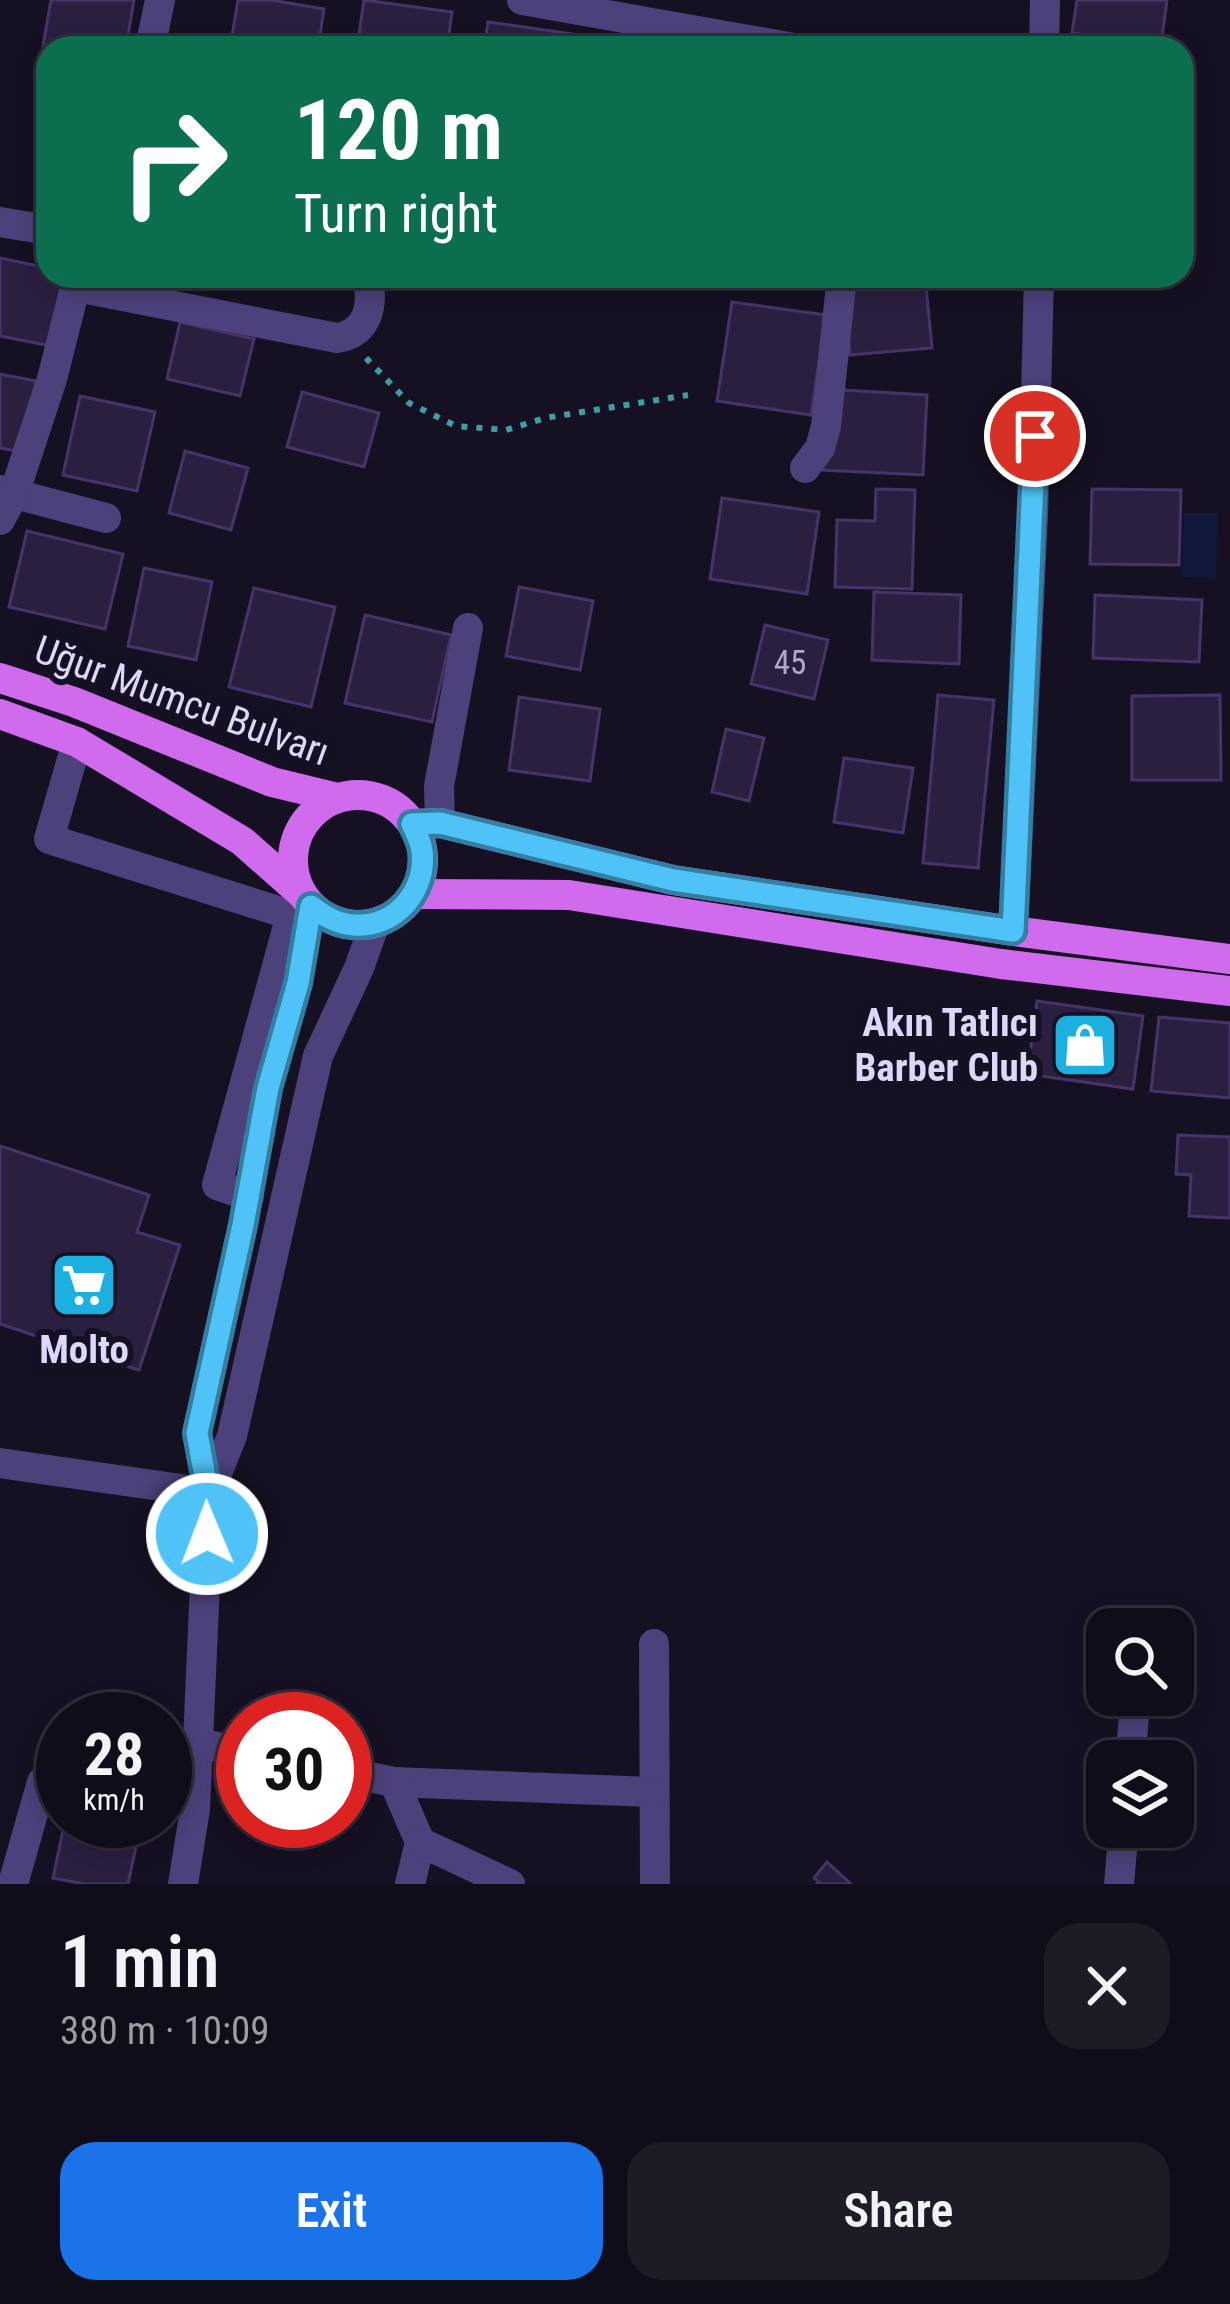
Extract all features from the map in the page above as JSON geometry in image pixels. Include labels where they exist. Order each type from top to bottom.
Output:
[{"type":"main road","name":"Uğur Mumcu Bulvarı","points":[[0,677],[74,701],[272,782],[338,798]]},
{"type":"main road","name":"Uğur Mumcu Bulvarı","points":[[0,714],[76,742],[242,841],[306,900]]},
{"type":"main road","points":[[426,823],[422,873],[404,907],[375,923],[358,926],[340,923],[306,900],[293,870],[294,844],[318,808],[354,795],[388,802],[426,823],[673,880],[1230,959]]},
{"type":"main road","points":[[414,894],[568,895],[1001,964],[1230,991]]},
{"type":"street","points":[[152,36],[160,0]]},
{"type":"street","points":[[522,0],[726,36]]},
{"type":"street","points":[[1044,36],[1045,0]]},
{"type":"street","points":[[0,222],[36,228]]},
{"type":"street","points":[[76,288],[52,379],[5,501],[106,518]]},
{"type":"street","points":[[110,288],[337,338],[350,336],[366,322],[371,288]]},
{"type":"street","points":[[805,468],[820,448],[826,426],[841,288]]},
{"type":"street","points":[[1013,931],[1039,288]]},
{"type":"street","points":[[426,823],[439,786],[468,628]]},
{"type":"street","points":[[76,742],[49,838],[290,915],[217,1185],[290,1180]]},
{"type":"street","points":[[192,1762],[197,1743],[208,1493],[197,1433],[268,1088],[298,983],[306,900]]},
{"type":"street","points":[[208,1493],[232,1436],[318,1056],[375,923]]},
{"type":"street","points":[[0,1462],[208,1493]]},
{"type":"street","points":[[654,1645],[655,1884]]},
{"type":"street","points":[[197,1743],[216,1747]]},
{"type":"street","points":[[372,1778],[653,1792]]},
{"type":"street","points":[[394,1782],[420,1842],[410,1884]]},
{"type":"street","points":[[13,1884],[36,1803]]},
{"type":"street","points":[[420,1842],[511,1884]]},
{"type":"street","points":[[182,1848],[183,1884]]},
{"type":"street","points":[[1118,1884],[1122,1848]]},
{"type":"path","points":[[350,336],[410,403],[456,426],[506,430],[545,418],[688,394]]},
{"type":"water","points":[[1184,513],[1218,513],[1216,578],[1182,577]]},
{"type":"building","points":[[51,0],[134,0],[128,36],[45,36]]},
{"type":"building","points":[[238,0],[324,9],[320,36],[232,36]]},
{"type":"building","points":[[364,0],[452,12],[449,36],[359,36]]},
{"type":"building","points":[[1077,0],[1167,0],[1162,36],[1072,33]]},
{"type":"building","points":[[488,22],[573,34],[573,36],[486,36]]},
{"type":"building","points":[[0,258],[36,266],[36,288],[68,288],[56,347],[0,336]]},
{"type":"building","points":[[844,288],[926,288],[932,348],[850,355]]},
{"type":"building","points":[[732,302],[826,315],[811,415],[717,401]]},
{"type":"building","points":[[180,322],[254,339],[240,396],[167,379]]},
{"type":"building","points":[[0,374],[36,381],[22,452],[0,448]]},
{"type":"building","points":[[826,389],[927,395],[923,475],[822,470]]},
{"type":"building","points":[[302,392],[379,413],[364,467],[287,447]]},
{"type":"building","points":[[80,396],[155,412],[137,491],[63,475]]},
{"type":"building","points":[[185,451],[248,468],[231,530],[169,513]]},
{"type":"building","points":[[876,489],[915,490],[912,589],[835,587],[837,520],[875,521]]},
{"type":"building","points":[[1092,489],[1181,490],[1179,565],[1090,564]]},
{"type":"building","points":[[722,498],[819,512],[807,594],[710,579]]},
{"type":"building","points":[[27,531],[123,554],[105,629],[9,607]]},
{"type":"building","points":[[144,568],[212,582],[196,660],[128,646]]},
{"type":"building","points":[[519,587],[593,601],[580,670],[506,656]]},
{"type":"building","points":[[254,588],[335,607],[311,707],[229,687]]},
{"type":"building","points":[[874,592],[961,595],[959,664],[872,660]]},
{"type":"building","points":[[1095,595],[1202,600],[1199,662],[1093,658]]},
{"type":"building","points":[[365,615],[451,635],[432,722],[345,703]]},
{"type":"building","points":[[765,625],[828,640],[814,699],[751,684]]},
{"type":"building","points":[[938,695],[994,700],[978,868],[923,863]]},
{"type":"building","points":[[1220,695],[1221,780],[1132,780],[1132,696]]},
{"type":"building","points":[[519,697],[600,709],[590,781],[509,770]]},
{"type":"building","points":[[726,729],[764,738],[749,801],[712,792]]},
{"type":"building","points":[[844,758],[913,768],[903,833],[834,822]]},
{"type":"building","name":"Akın Tatlıcı Barber Club","points":[[1037,1001],[1143,1016],[1133,1089],[1027,1074]]},
{"type":"building","points":[[1159,1017],[1230,1023],[1230,1098],[1151,1091]]},
{"type":"building","points":[[1178,1135],[1230,1137],[1230,1218],[1189,1216],[1191,1175],[1176,1174]]},
{"type":"building","name":"Molto","points":[[0,1146],[149,1195],[137,1232],[180,1245],[139,1370],[0,1324]]},
{"type":"building","points":[[59,1848],[136,1848],[128,1884],[53,1878]]},
{"type":"building","points":[[827,1862],[851,1884],[817,1884],[814,1878]]},
{"type":"place","name":"Akın Tatlıcı Barber Club","points":[[1085,1045]]},
{"type":"place","name":"Molto","points":[[84,1285]]},
{"type":"route","points":[[207,1534],[208,1493],[197,1433],[311,906],[340,923],[358,926],[391,917],[414,894],[422,873],[422,848],[412,824],[440,823],[673,880],[1013,931],[1035,436]]}]
